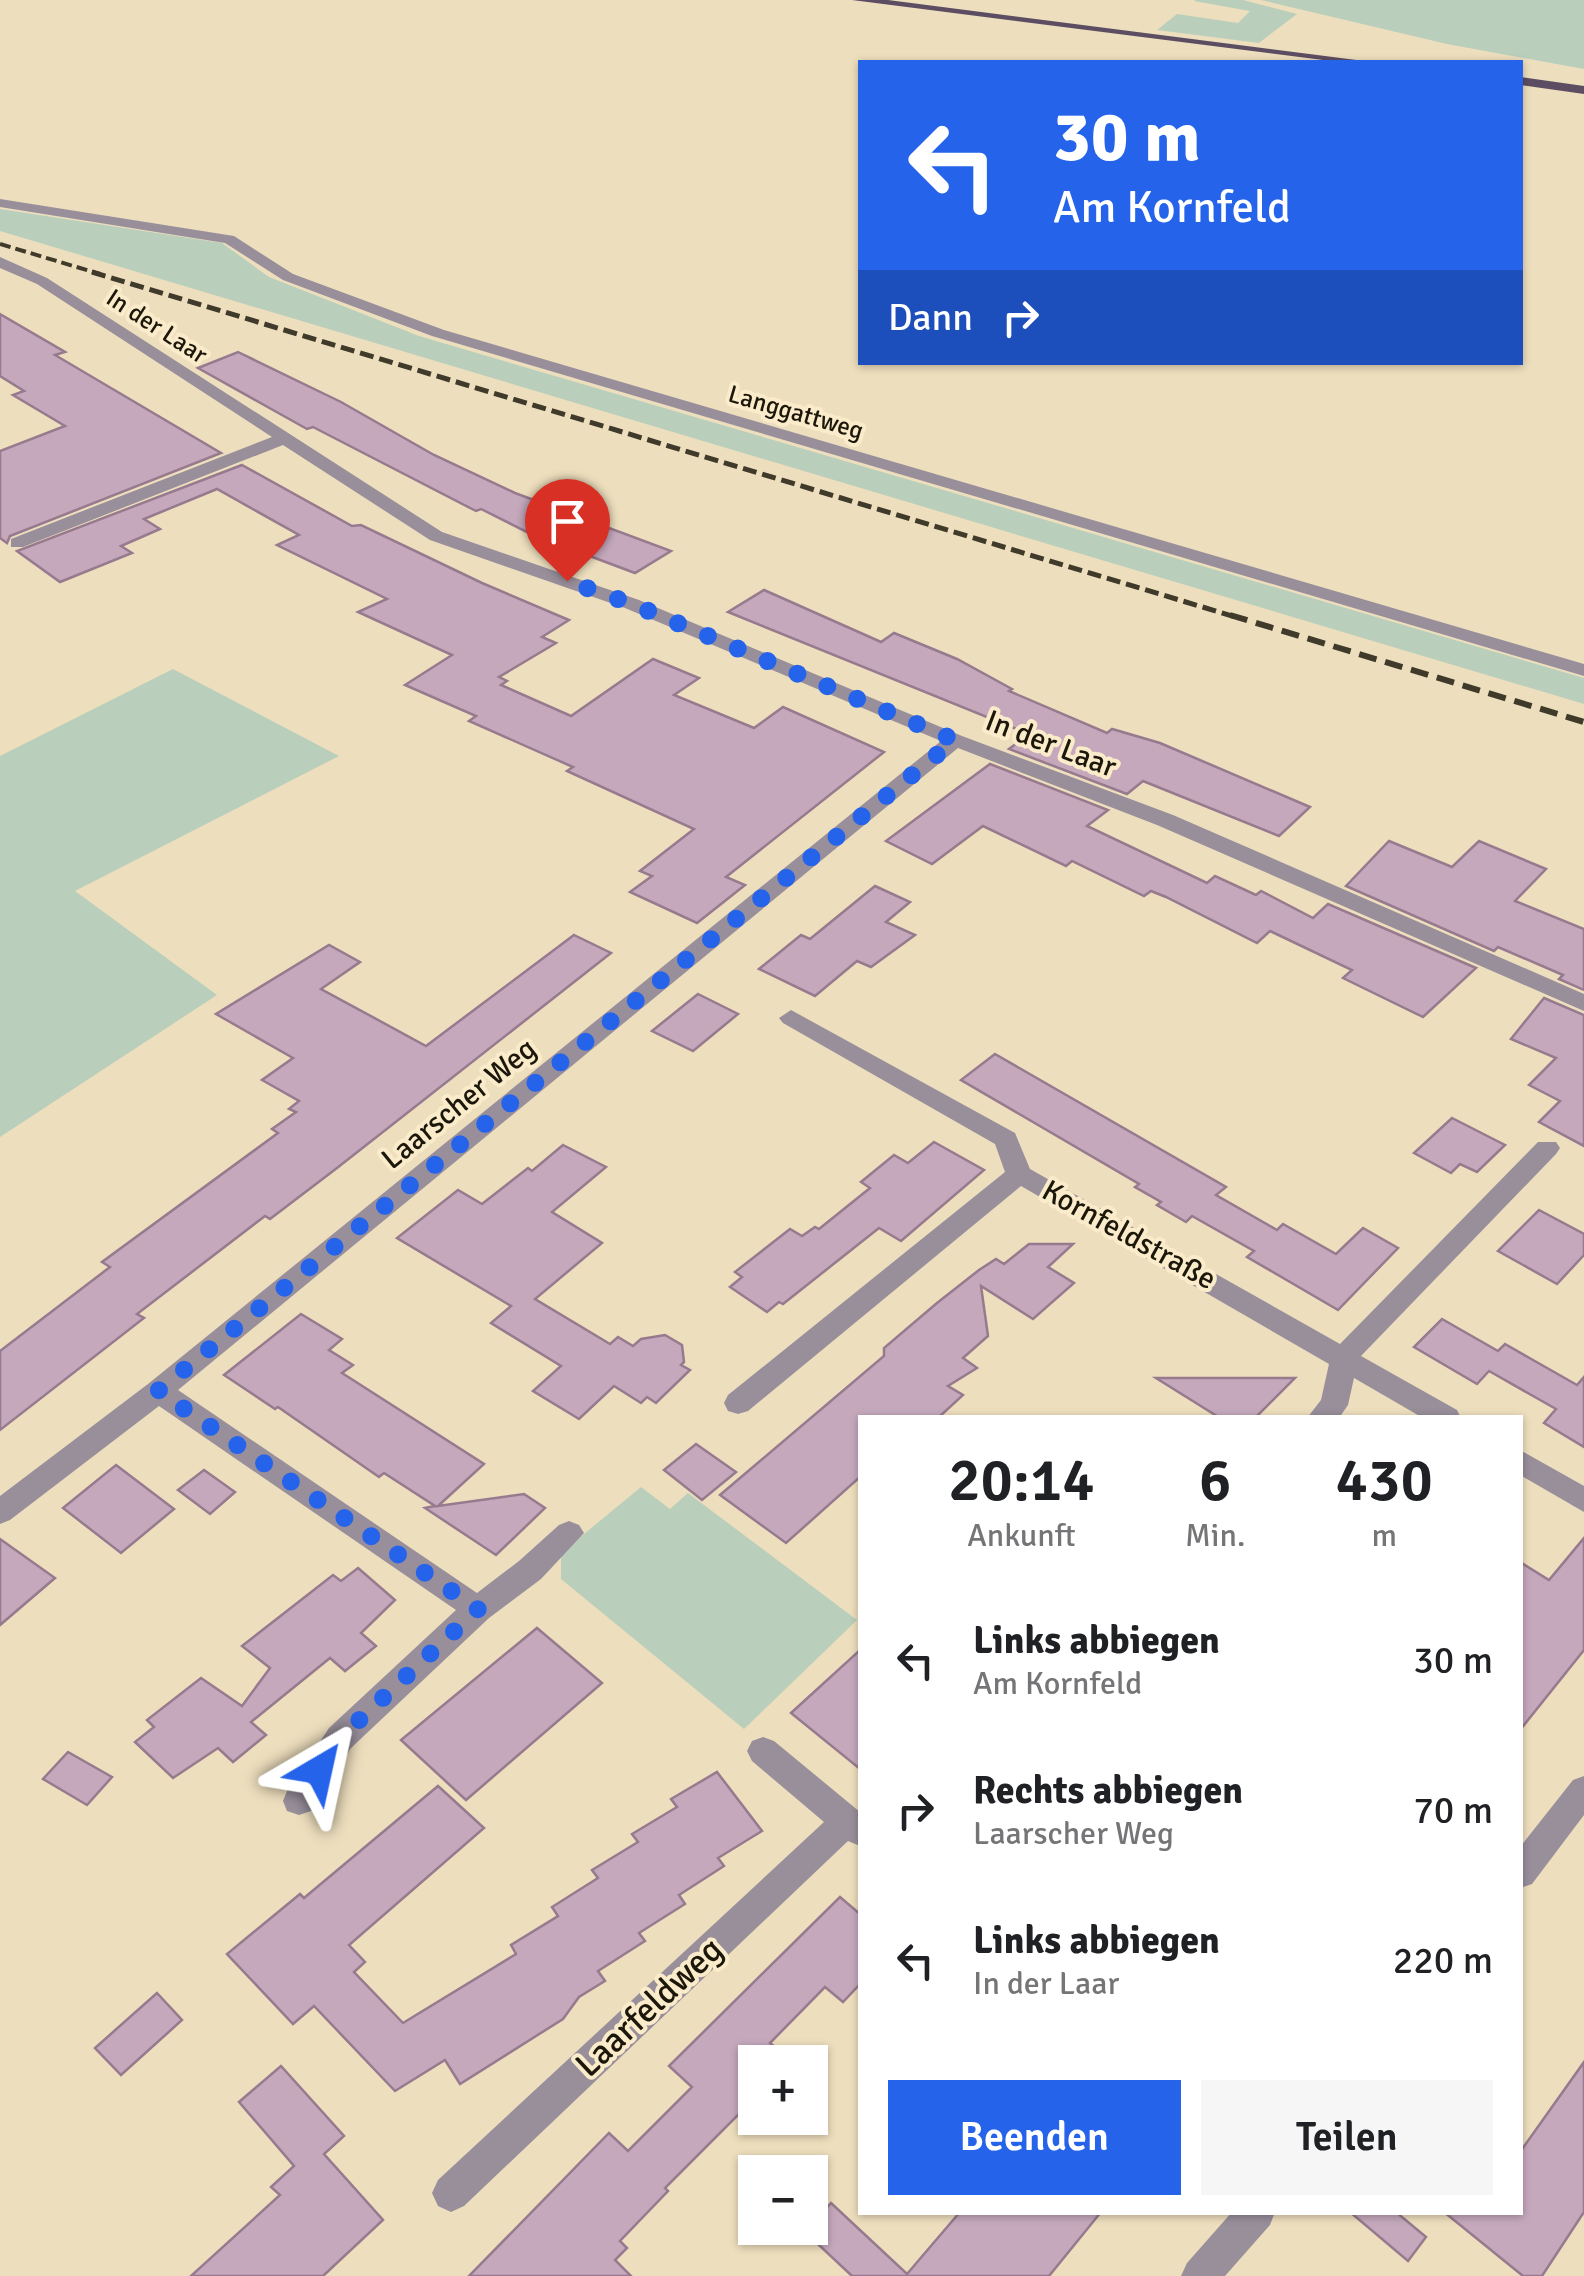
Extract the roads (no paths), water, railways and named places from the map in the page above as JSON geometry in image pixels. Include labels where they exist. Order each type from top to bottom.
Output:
[{"type":"main road","points":[[858,0],[1350,60]]},
{"type":"main road","points":[[1523,82],[1584,90]]},
{"type":"street","name":"Langgattweg","points":[[0,202],[228,238],[288,277],[438,332],[1584,670]]},
{"type":"street","name":"In der Laar","points":[[0,262],[42,280],[436,536],[632,604],[955,740],[1166,820],[1584,1003]]},
{"type":"street","points":[[18,542],[282,439]]},
{"type":"street","name":"Laarscher Weg","points":[[0,1512],[158,1391],[955,740]]},
{"type":"street","points":[[791,1018],[1006,1139],[1019,1174]]},
{"type":"street","points":[[1325,1415],[1334,1405],[1345,1356],[1547,1148]]},
{"type":"street","name":"Kornfeldstraße","points":[[738,1403],[1019,1174],[1443,1415]]},
{"type":"street","points":[[158,1391],[478,1609]]},
{"type":"street","points":[[1523,1463],[1584,1500]]},
{"type":"street","points":[[299,1801],[340,1738],[478,1609],[530,1570],[570,1533]]},
{"type":"street","name":"Laarfeldweg","points":[[452,2192],[853,1826],[763,1751]]},
{"type":"street","points":[[1523,1869],[1584,1790]]},
{"type":"street","points":[[1200,2276],[1253,2215]]},
{"type":"railway","points":[[0,244],[100,274]]},
{"type":"railway","points":[[92,272],[1239,618]]},
{"type":"railway","points":[[1230,615],[1584,722]]}]
